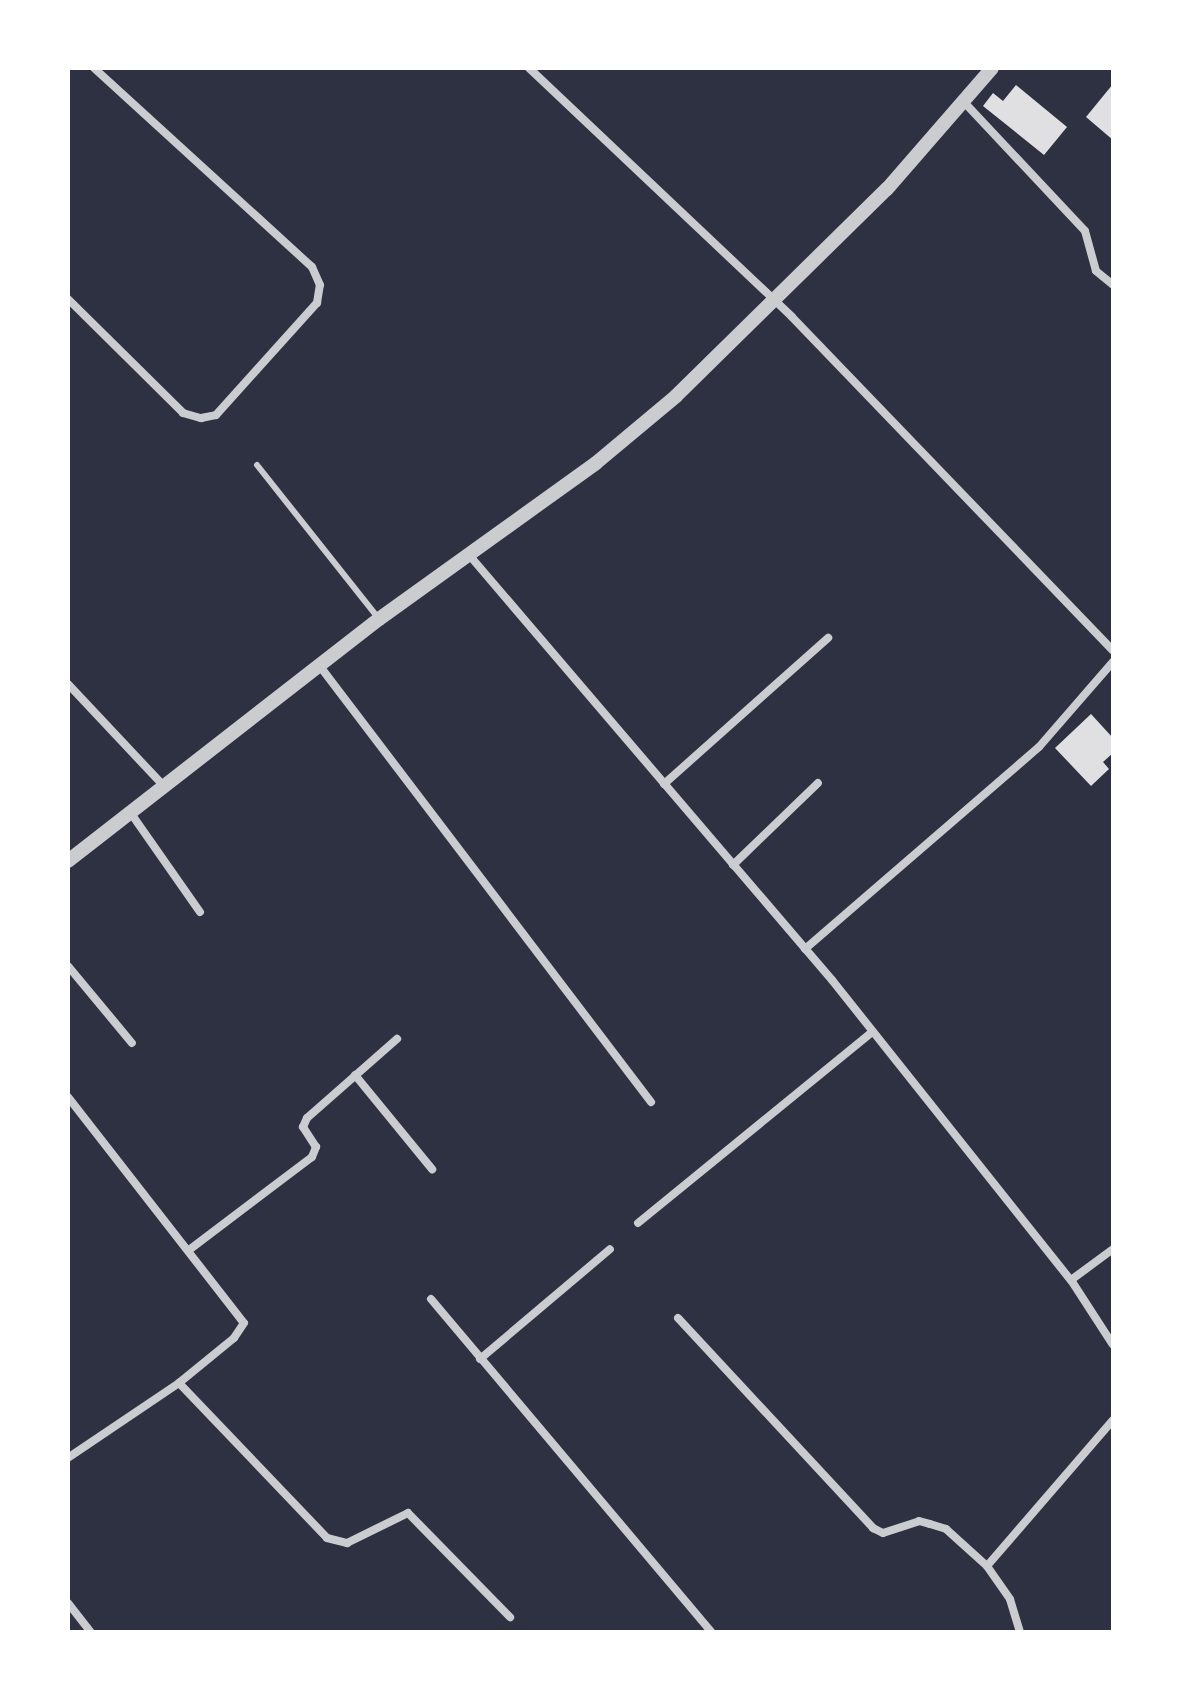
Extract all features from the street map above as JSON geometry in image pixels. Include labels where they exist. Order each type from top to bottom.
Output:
[{"type":"street","points":[[68,299],[183,413],[201,418],[216,415],[317,303],[320,285],[312,267],[94,68]]},
{"type":"street","points":[[529,68],[775,300],[1113,650]]},
{"type":"street","points":[[68,861],[379,619],[470,556],[665,406],[887,189],[992,68]]},
{"type":"street","points":[[962,100],[1085,231],[1096,271],[1113,285]]},
{"type":"street","points":[[470,556],[805,949],[1071,1280],[1113,1345]]},
{"type":"street","points":[[664,784],[828,638]]},
{"type":"street","points":[[805,949],[1039,747],[1113,662]]},
{"type":"street","points":[[319,665],[651,1102]]},
{"type":"street","points":[[68,684],[163,785]]},
{"type":"street","points":[[733,865],[818,783]]},
{"type":"street","points":[[130,812],[200,912]]},
{"type":"street","points":[[68,966],[132,1043]]},
{"type":"street","points":[[638,1223],[872,1032]]},
{"type":"street","points":[[189,1250],[312,1157],[316,1147],[304,1123],[397,1039]]},
{"type":"street","points":[[355,1075],[432,1169]]},
{"type":"street","points":[[68,1097],[244,1323],[234,1338],[179,1383],[68,1458]]},
{"type":"street","points":[[480,1359],[610,1249]]},
{"type":"street","points":[[1071,1280],[1113,1249]]},
{"type":"street","points":[[431,1299],[711,1632]]},
{"type":"street","points":[[678,1318],[873,1528],[883,1533],[919,1521],[946,1529],[987,1566],[1010,1599],[1020,1632]]},
{"type":"street","points":[[179,1383],[327,1538],[347,1543],[408,1513],[510,1617]]},
{"type":"street","points":[[987,1566],[1113,1420]]},
{"type":"street","points":[[68,1603],[91,1632]]},
{"type":"lane","points":[[257,465],[379,619]]},
{"type":"building","points":[[1113,84],[1113,140],[1086,117]]},
{"type":"building","points":[[1016,85],[1067,127],[1044,155],[983,106],[993,93],[1003,101]]},
{"type":"building","points":[[1091,714],[1113,738],[1113,753],[1103,762],[1109,769],[1091,786],[1055,748]]}]
